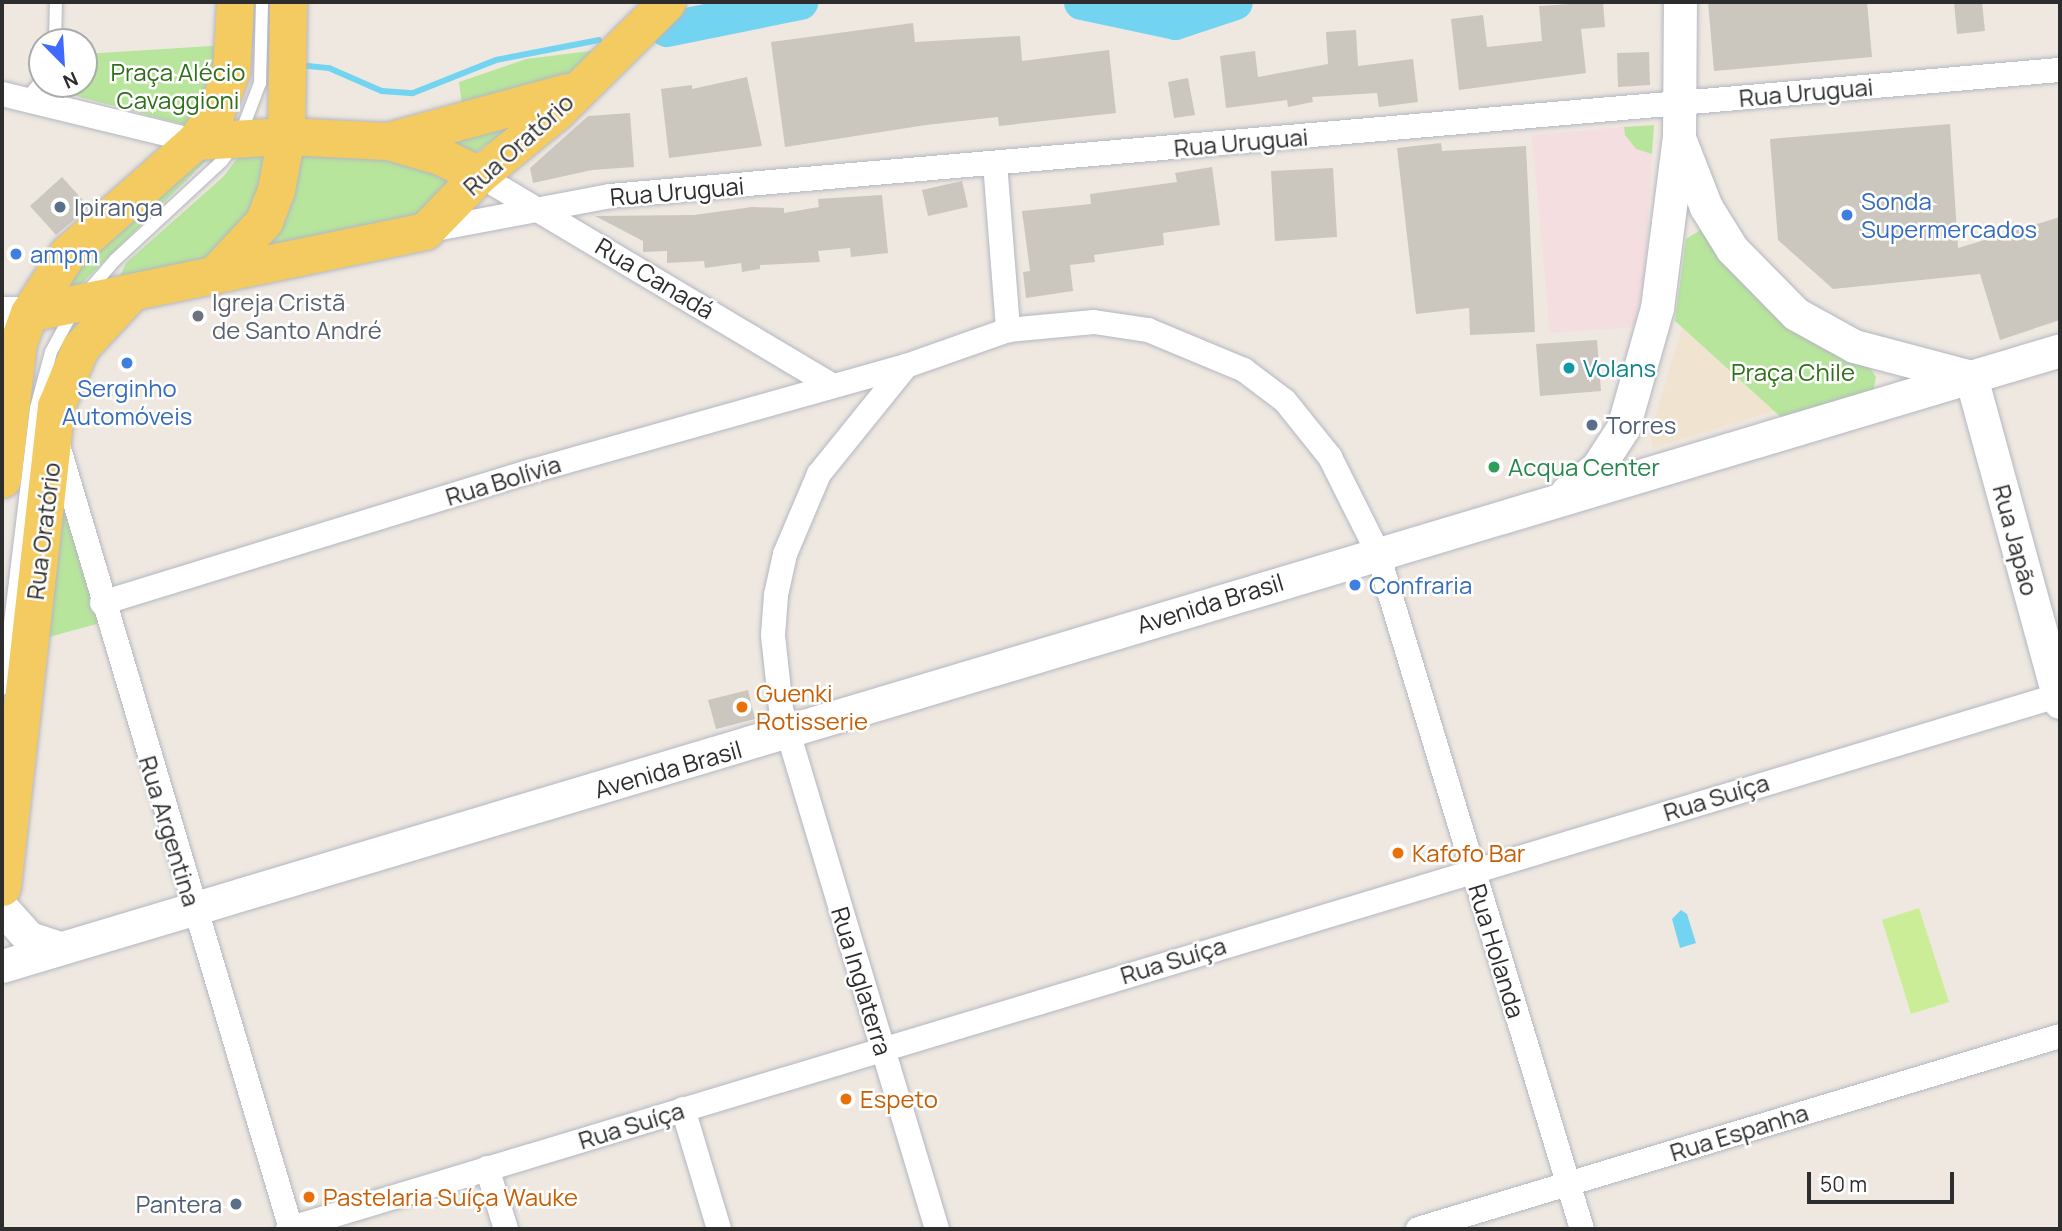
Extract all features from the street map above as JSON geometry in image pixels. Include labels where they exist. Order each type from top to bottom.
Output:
[{"type":"main road","points":[[194,141],[227,89],[235,2]]},
{"type":"main road","points":[[214,275],[264,221],[283,162],[286,136],[288,2]]},
{"type":"main road","name":"Rua Oratório","points":[[425,231],[468,186],[582,87],[667,2]]},
{"type":"main road","name":"Rua Oratório","points":[[2,479],[4,433],[18,342],[15,313],[67,254],[194,141],[286,136],[387,141],[582,87]]},
{"type":"main road","points":[[387,141],[440,156],[468,186]]},
{"type":"main road","points":[[15,313],[77,304],[425,231]]},
{"type":"main road","name":"Rua Oratório","points":[[2,887],[56,406],[70,365],[92,332],[131,293]]},
{"type":"street","points":[[1556,500],[1597,468],[1623,428],[1648,346],[1670,233],[1679,137],[1680,2]]},
{"type":"street","name":"Rua Uruguai","points":[[425,231],[543,211],[610,196],[2060,70]]},
{"type":"street","points":[[2,93],[194,141]]},
{"type":"street","points":[[1679,137],[1713,221],[1754,275],[1796,314],[1854,346],[1971,377]]},
{"type":"street","points":[[995,163],[1008,330]]},
{"type":"street","name":"Rua Canadá","points":[[468,186],[543,211],[830,384]]},
{"type":"street","points":[[1670,233],[1695,220],[1713,221]]},
{"type":"street","name":"Rua Holanda","points":[[1008,330],[1055,323],[1124,324],[1195,345],[1244,370],[1309,427],[1331,457],[1377,551],[1582,1229]]},
{"type":"street","name":"Rua Bolívia","points":[[102,603],[830,384],[843,385],[1008,330]]},
{"type":"street","points":[[1556,500],[2060,350]]},
{"type":"street","points":[[1878,406],[1888,386],[1881,355]]},
{"type":"street","name":"Rua Inglaterra","points":[[906,366],[819,474],[785,554],[773,635],[776,678],[788,734],[937,1229]]},
{"type":"street","name":"Rua Japão","points":[[1971,377],[2060,698]]},
{"type":"street","points":[[1623,428],[1633,459],[1652,471]]},
{"type":"street","name":"Rua Argentina","points":[[54,432],[102,603],[290,1229]]},
{"type":"street","name":"Avenida Brasil","points":[[2,966],[788,734],[1377,551],[1556,500]]},
{"type":"street","name":"Rua Suíça","points":[[290,1229],[1473,869],[2060,698]]},
{"type":"street","points":[[2,908],[29,938],[59,948]]},
{"type":"street","name":"Rua Espanha","points":[[1418,1229],[2060,1036]]},
{"type":"street","points":[[683,1109],[719,1229]]},
{"type":"street","points":[[487,1168],[506,1229]]},
{"type":"lane","points":[[55,28],[56,2]]},
{"type":"lane","points":[[2,689],[36,408],[51,352],[77,304],[115,260],[222,162],[239,138],[260,83],[262,2]]},
{"type":"shaded area","points":[[1624,127],[1636,149],[1652,154],[1645,272],[1634,327],[1550,333],[1532,135]]},
{"type":"shaded area","points":[[1682,328],[1775,411],[1653,448],[1650,435]]},
{"type":"green space","name":"Praça Alécio Cavaggioni","points":[[227,45],[222,76],[186,125],[84,98],[98,98],[98,53]]},
{"type":"green space","points":[[606,49],[580,72],[463,112],[459,82],[526,59]]},
{"type":"green space","points":[[519,122],[473,154],[434,138]]},
{"type":"green space","points":[[1654,125],[1652,154],[1636,149],[1625,135],[1624,127]]},
{"type":"green space","points":[[295,148],[382,148],[441,170],[447,184],[429,212],[261,249]]},
{"type":"green space","points":[[271,152],[268,193],[204,263],[118,280],[126,263],[224,176],[238,157]]},
{"type":"green space","points":[[214,153],[77,288],[55,287],[194,156]]},
{"type":"green space","name":"Praça Chile","points":[[1702,229],[1866,362],[1876,377],[1873,391],[1783,419],[1675,321],[1686,239]]},
{"type":"green space","points":[[61,479],[100,623],[42,639]]},
{"type":"green space","points":[[1919,908],[1949,1002],[1911,1014],[1882,920]]},
{"type":"water","points":[[1681,910],[1687,914],[1696,943],[1680,948],[1672,919]]},
{"type":"building","points":[[1603,2],[1605,27],[1581,29],[1586,73],[1459,90],[1451,19],[1483,15],[1487,47],[1542,41],[1539,6]]},
{"type":"building","points":[[1708,2],[1867,2],[1872,57],[1714,71]]},
{"type":"building","points":[[1954,2],[1982,2],[1985,31],[1957,34]]},
{"type":"building","points":[[913,23],[915,42],[1020,36],[1022,61],[1109,50],[1116,113],[999,126],[998,117],[926,125],[785,147],[771,42]]},
{"type":"building","points":[[1356,30],[1358,66],[1413,59],[1418,102],[1379,107],[1377,93],[1312,97],[1313,102],[1288,107],[1287,100],[1226,108],[1220,56],[1255,51],[1258,77],[1328,64],[1326,32]]},
{"type":"building","points":[[1649,52],[1650,85],[1618,87],[1617,53]]},
{"type":"building","points":[[747,77],[762,146],[669,158],[661,89],[692,85],[692,89]]},
{"type":"building","points":[[1188,78],[1195,115],[1174,118],[1168,82]]},
{"type":"building","points":[[630,113],[634,167],[592,170],[533,183],[530,168],[588,116]]},
{"type":"building","points":[[1950,124],[1958,248],[2060,217],[2060,320],[2000,340],[1980,274],[1833,289],[1778,240],[1770,139]]},
{"type":"building","points":[[1441,143],[1442,151],[1526,146],[1535,332],[1470,335],[1469,308],[1416,314],[1397,148]]},
{"type":"building","points":[[1212,167],[1220,225],[1163,233],[1164,245],[1094,255],[1095,262],[1070,265],[1073,291],[1026,298],[1023,272],[1030,271],[1022,211],[1091,204],[1090,194],[1177,182],[1175,173]]},
{"type":"building","points":[[1333,168],[1337,237],[1275,241],[1271,171]]},
{"type":"building","name":"Ipiranga","points":[[62,177],[89,207],[56,235],[30,206]]},
{"type":"building","points":[[962,181],[968,207],[928,216],[922,190]]},
{"type":"building","points":[[882,195],[888,253],[851,257],[850,248],[818,251],[820,262],[760,265],[760,269],[742,272],[741,263],[705,268],[704,261],[667,263],[667,251],[643,252],[643,241],[595,216],[694,215],[752,207],[784,208],[784,213],[819,207],[818,199]]},
{"type":"building","name":"Volans","points":[[1597,340],[1601,391],[1540,396],[1536,344]]},
{"type":"building","points":[[748,690],[755,719],[716,729],[708,700]]},
{"type":"waterway","points":[[666,29],[800,2]]},
{"type":"waterway","points":[[1081,2],[1175,22],[1235,2]]},
{"type":"waterway","points":[[299,65],[329,68],[382,91],[413,93],[496,60],[599,40]]},
{"type":"place","name":"Ipiranga","points":[[60,207]]},
{"type":"place","name":"Sonda Supermercados","points":[[1847,215]]},
{"type":"place","name":"ampm","points":[[16,254]]},
{"type":"place","name":"Igreja Cristã de Santo André","points":[[198,316]]},
{"type":"place","name":"Serginho Automóveis","points":[[127,363]]},
{"type":"place","name":"Volans","points":[[1569,368]]},
{"type":"place","name":"Torres","points":[[1592,425]]},
{"type":"place","name":"Acqua Center","points":[[1494,467]]},
{"type":"place","name":"Confraria","points":[[1355,585]]},
{"type":"place","name":"Guenki Rotisserie","points":[[742,707]]},
{"type":"place","name":"Kafofo Bar","points":[[1398,853]]},
{"type":"place","name":"Espeto","points":[[846,1099]]},
{"type":"place","name":"Pastelaria Suíça Wauke","points":[[309,1197]]},
{"type":"place","name":"Pantera","points":[[236,1204]]}]
